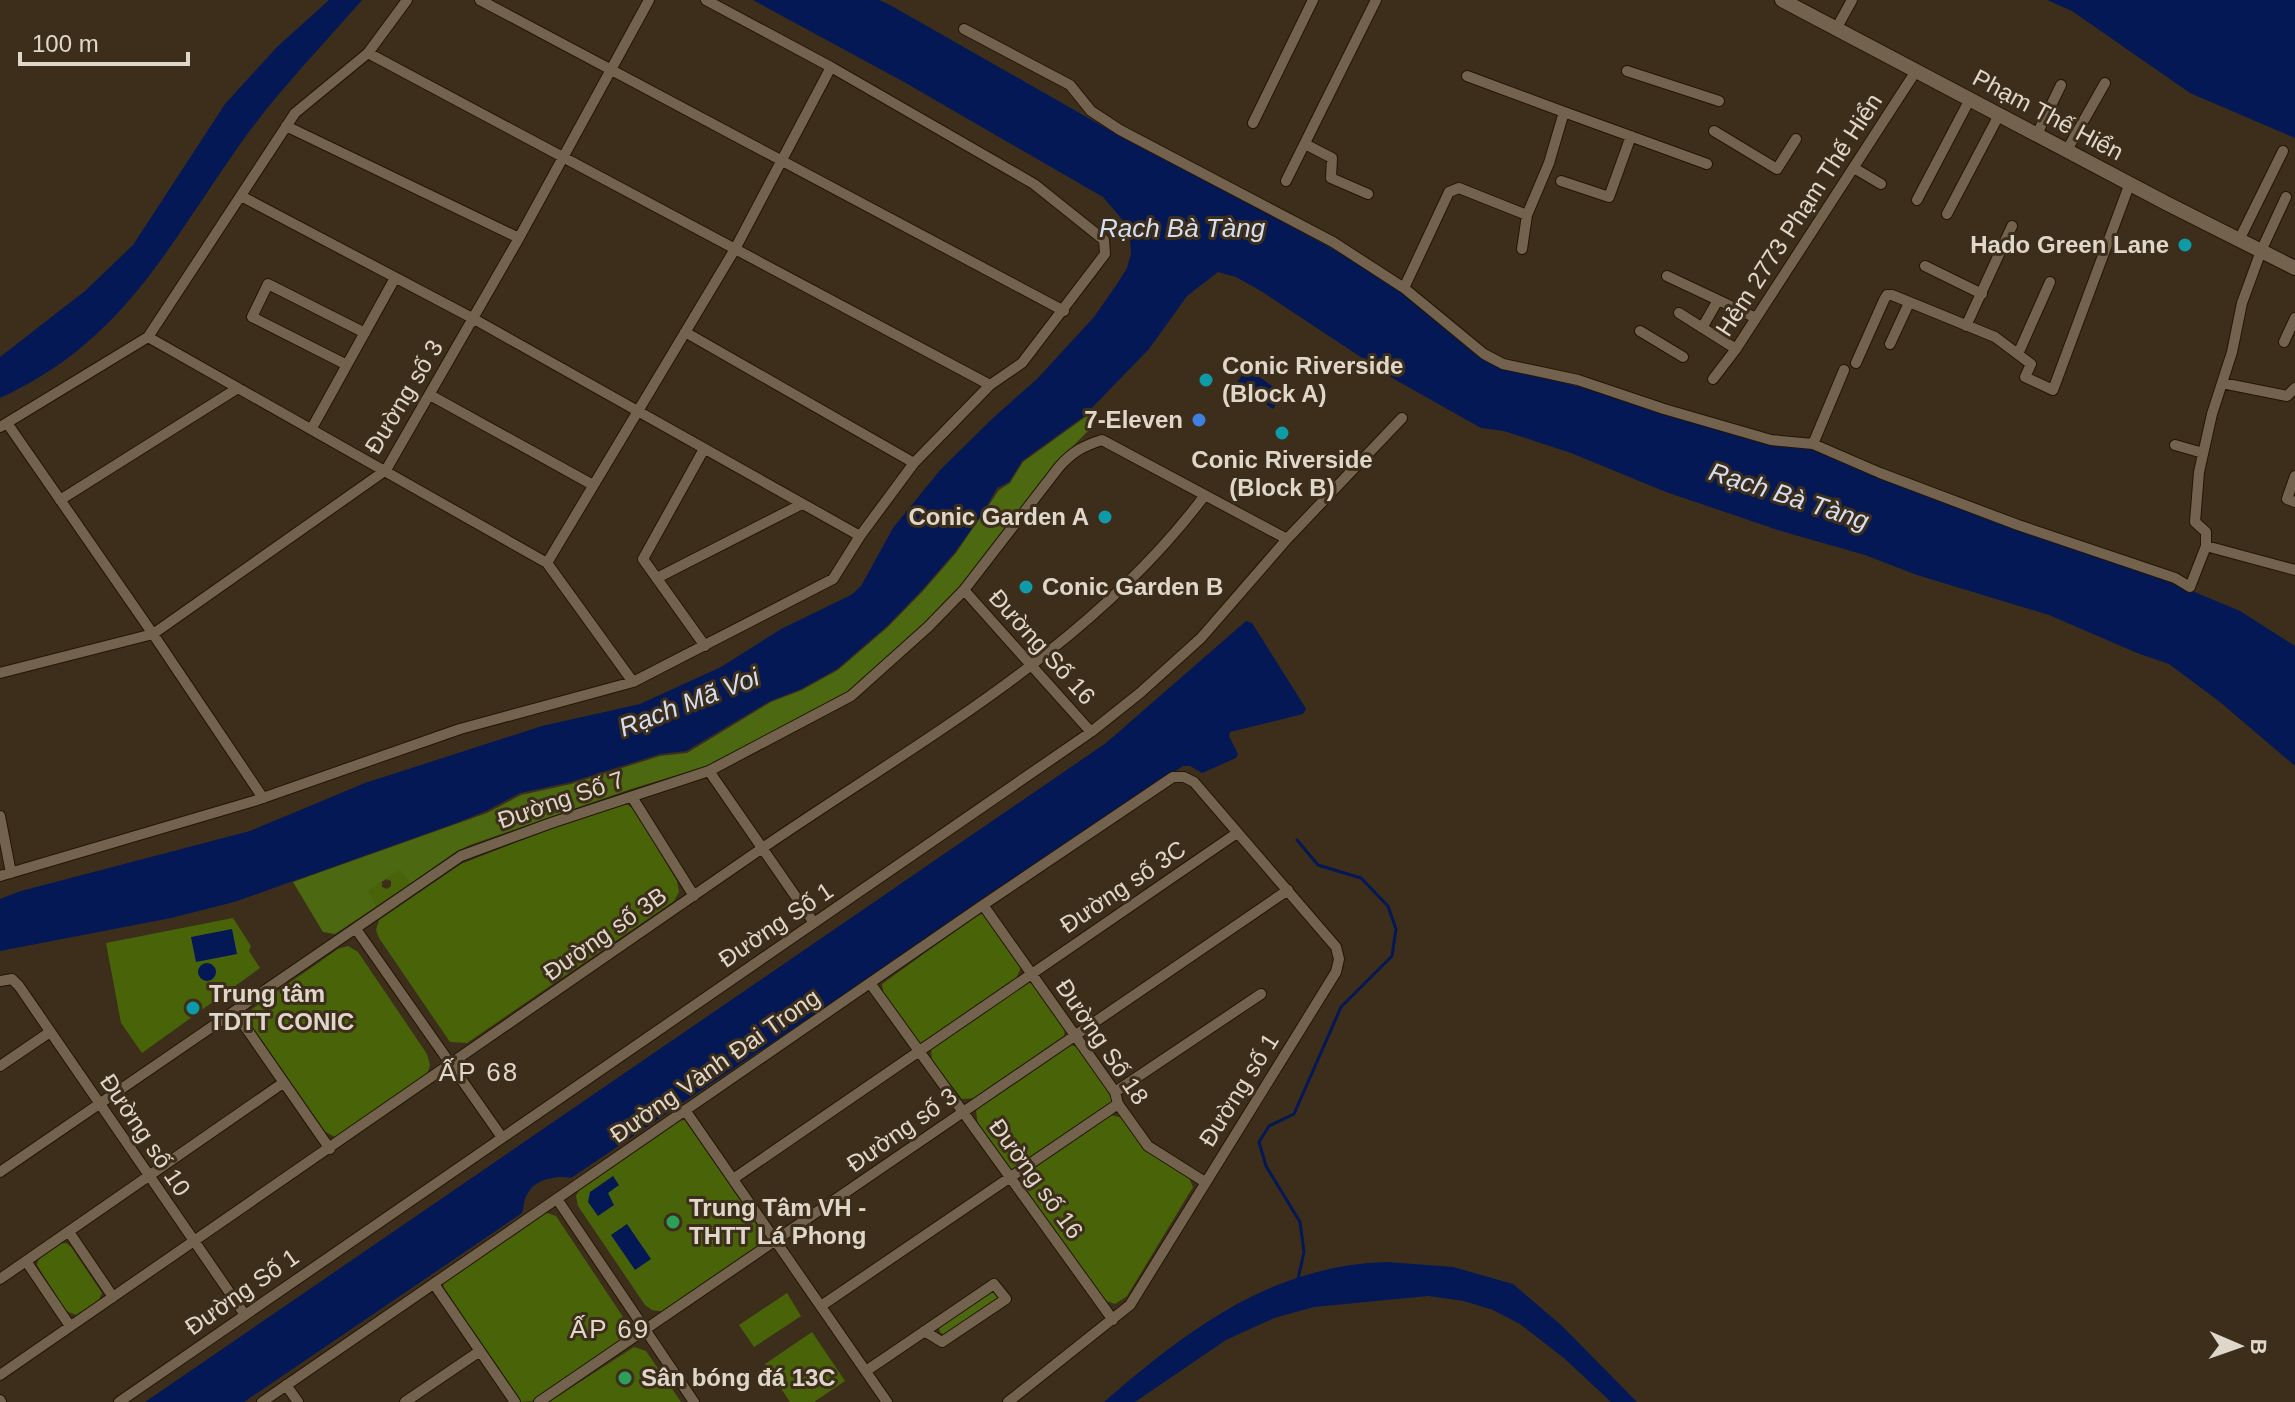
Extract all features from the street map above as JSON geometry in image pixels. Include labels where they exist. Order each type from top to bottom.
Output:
[{"type":"main road","name":"Phạm Thế Hiển","points":[[1782,0],[2295,268]]},
{"type":"street","points":[[263,798],[60,500],[4,425],[148,337],[295,113],[368,53],[407,0]]},
{"type":"street","points":[[480,0],[1064,311]]},
{"type":"street","name":"Đường số 3","points":[[0,673],[153,634],[386,470],[474,319],[649,0]]},
{"type":"street","points":[[0,816],[5,875],[263,798],[460,729],[633,682],[833,579],[860,536],[914,463],[990,385],[1022,363],[1105,254],[1104,240],[1034,184],[831,67],[706,0]]},
{"type":"street","points":[[1253,123],[1313,0]]},
{"type":"street","points":[[1286,181],[1376,0]]},
{"type":"street","points":[[1836,29],[1852,0]]},
{"type":"street","points":[[964,29],[1070,85],[1091,111],[1120,130],[1333,242],[1404,288],[1484,354],[1503,364],[1578,380],[1771,440],[1813,444],[1949,499],[2175,578],[2190,587],[2206,546],[2206,532],[2195,522],[2203,453],[2232,352],[2242,303],[2286,197]]},
{"type":"street","points":[[368,53],[990,385]]},
{"type":"street","points":[[547,563],[735,249],[831,67]]},
{"type":"street","points":[[1627,71],[1719,101]]},
{"type":"street","name":"Hẻm 2773 Phạm Thế Hiển","points":[[1713,379],[1736,349],[1916,71]]},
{"type":"street","points":[[1467,76],[1707,164]]},
{"type":"street","points":[[2067,150],[2105,83]]},
{"type":"street","points":[[2037,134],[2061,85]]},
{"type":"street","points":[[1917,200],[1970,99]]},
{"type":"street","points":[[1522,249],[1527,215],[1549,163],[1564,112]]},
{"type":"street","points":[[1947,214],[1999,115]]},
{"type":"street","points":[[286,126],[519,238]]},
{"type":"street","points":[[1714,131],[1777,169],[1796,139]]},
{"type":"street","points":[[1561,181],[1609,197],[1631,136]]},
{"type":"street","points":[[1305,144],[1332,158],[1331,178],[1368,194]]},
{"type":"street","points":[[2239,240],[2283,151]]},
{"type":"street","points":[[1854,168],[1881,184]]},
{"type":"street","points":[[1856,363],[1887,295],[1995,337],[2031,364],[2025,377],[2053,390],[2130,183]]},
{"type":"street","points":[[1404,288],[1449,192],[1459,188],[1527,215]]},
{"type":"street","points":[[241,196],[474,319],[860,536]]},
{"type":"street","points":[[1966,326],[2012,226]]},
{"type":"street","points":[[1925,266],[1982,294]]},
{"type":"street","points":[[1667,276],[1756,318]]},
{"type":"street","points":[[312,428],[395,278]]},
{"type":"street","points":[[2018,354],[2050,282]]},
{"type":"street","points":[[347,365],[252,317],[268,284],[365,333]]},
{"type":"street","points":[[1702,328],[1718,300]]},
{"type":"street","points":[[1890,344],[1909,303]]},
{"type":"street","points":[[1679,313],[1736,349]]},
{"type":"street","points":[[2284,342],[2295,318]]},
{"type":"street","points":[[1640,331],[1683,357]]},
{"type":"street","points":[[685,332],[914,463]]},
{"type":"street","points":[[148,337],[547,563],[633,682]]},
{"type":"street","points":[[1813,444],[1844,370]]},
{"type":"street","points":[[2222,383],[2287,396],[2295,388]]},
{"type":"street","points":[[60,500],[238,388]]},
{"type":"street","points":[[430,395],[593,485]]},
{"type":"street","name":"Đường Số 1","points":[[119,1402],[1091,732],[1201,638],[1287,539],[1402,418]]},
{"type":"street","name":"Đường Số 7","points":[[0,1172],[461,856],[709,771],[851,696],[918,637],[964,590],[1072,452],[1102,440],[1205,495]]},
{"type":"street","points":[[2175,445],[2203,453]]},
{"type":"street","points":[[704,449],[643,559],[705,646]]},
{"type":"street","points":[[2295,476],[2287,499],[2295,502]]},
{"type":"street","points":[[1205,495],[1287,539]]},
{"type":"street","name":"Đường số 3B","points":[[0,1375],[1033,665],[1114,598],[1177,532],[1205,495]]},
{"type":"street","points":[[657,578],[802,504]]},
{"type":"street","points":[[2206,546],[2295,570]]},
{"type":"street","name":"Đường Số 16","points":[[964,590],[1091,732]]},
{"type":"street","points":[[709,771],[814,923]]},
{"type":"street","name":"Đường Vành Đai Trong","points":[[262,1402],[1173,777],[1184,777],[1194,782]]},
{"type":"street","name":"Đường số 1","points":[[1008,1402],[1130,1305],[1336,972],[1339,959],[1336,947],[1194,782]]},
{"type":"street","points":[[632,797],[694,896]]},
{"type":"street","name":"Đường số 3C","points":[[1032,974],[1237,833]]},
{"type":"street","name":"Đường số 3","points":[[539,1402],[1288,890]]},
{"type":"street","name":"Đường Số 18","points":[[983,905],[1115,1092],[1118,1104],[1148,1146],[1205,1182]]},
{"type":"street","points":[[356,929],[501,1136]]},
{"type":"street","points":[[733,1179],[1032,974]]},
{"type":"street","name":"Đường số 10","points":[[6,980],[19,986],[245,1315]]},
{"type":"street","name":"Đường số 16","points":[[870,983],[1113,1320]]},
{"type":"street","points":[[1115,1092],[1261,994]]},
{"type":"street","points":[[235,1012],[330,1149]]},
{"type":"street","points":[[0,1066],[50,1032]]},
{"type":"street","points":[[0,1279],[283,1083]]},
{"type":"street","points":[[821,1306],[1118,1104]]},
{"type":"street","points":[[685,1110],[887,1402]]},
{"type":"street","points":[[557,1199],[694,1402]]},
{"type":"street","points":[[69,1232],[113,1297]]},
{"type":"street","points":[[26,1261],[70,1326]]},
{"type":"street","points":[[434,1284],[515,1402]]},
{"type":"street","points":[[866,1371],[924,1331],[994,1284],[1006,1299],[942,1342],[924,1331]]},
{"type":"street","points":[[405,1402],[480,1351]]},
{"type":"street","points":[[286,1385],[298,1402]]},
{"type":"green space","points":[[1091,413],[1092,427],[1055,464],[960,586],[848,691],[707,766],[470,845],[410,884],[400,870],[368,891],[377,906],[335,934],[323,932],[293,882],[487,813],[521,795],[571,784],[660,756],[687,753],[771,702],[802,690],[838,670],[888,627],[923,591],[956,553],[999,490],[1010,483],[1023,462]]},
{"type":"green space","points":[[623,805],[634,810],[677,881],[679,892],[674,901],[467,1043],[450,1042],[379,938],[376,930],[379,920],[461,864],[558,826]]},
{"type":"green space","points":[[400,869],[410,884],[377,906],[367,891],[382,882],[382,887],[387,889],[391,881],[386,879]]},
{"type":"green space","points":[[979,914],[985,915],[1021,967],[1015,981],[919,1044],[884,996],[882,984]]},
{"type":"green space","points":[[233,918],[251,946],[249,951],[260,968],[142,1053],[121,1023],[106,943]]},
{"type":"green space","points":[[348,946],[358,952],[427,1054],[430,1065],[427,1075],[344,1134],[335,1137],[324,1131],[250,1024],[248,1016],[252,1009],[338,949]]},
{"type":"green space","points":[[1027,982],[1033,984],[1065,1029],[1064,1036],[977,1098],[962,1099],[932,1061],[931,1049]]},
{"type":"green space","points":[[1070,1045],[1078,1047],[1113,1095],[1112,1103],[1014,1171],[1011,1170],[978,1125],[976,1111]]},
{"type":"green space","points":[[1111,1115],[1123,1118],[1188,1176],[1193,1187],[1127,1296],[1115,1304],[1104,1300],[1022,1186],[1027,1172]]},
{"type":"green space","name":"Trung Tâm VH - THTT Lá Phong","points":[[684,1120],[767,1240],[666,1312],[652,1310],[645,1305],[578,1206],[576,1196],[580,1188],[678,1121]]},
{"type":"green space","points":[[544,1212],[556,1216],[623,1317],[626,1331],[620,1341],[532,1401],[518,1402],[443,1286],[446,1279]]},
{"type":"green space","points":[[66,1243],[102,1293],[98,1302],[76,1315],[66,1311],[37,1265],[48,1250]]},
{"type":"green space","points":[[992,1290],[999,1299],[944,1335],[940,1332],[939,1326]]},
{"type":"green space","points":[[787,1293],[801,1316],[754,1347],[739,1325]]},
{"type":"green space","points":[[812,1332],[845,1381],[814,1402],[790,1402],[765,1364]]},
{"type":"green space","name":"Sân bóng đá 13C","points":[[634,1347],[646,1351],[681,1402],[549,1402]]},
{"type":"water","points":[[329,0],[362,0],[243,140],[140,287],[112,319],[80,348],[43,375],[0,398],[0,357],[85,291],[133,245],[225,104],[277,47]]},
{"type":"water","name":"Rạch Bà Tàng","points":[[753,0],[879,0],[890,5],[1132,143],[1369,269],[1438,320],[1465,346],[1493,364],[1818,450],[2008,527],[2173,583],[2240,611],[2295,646],[2295,766],[2220,702],[2169,664],[2049,615],[1781,531],[1666,492],[1571,453],[1504,431],[1481,428],[1394,379],[1261,291],[1236,277],[1218,272],[1187,296],[1149,349],[1083,417],[1022,461],[1009,482],[997,488],[955,552],[922,590],[887,626],[837,669],[801,689],[770,701],[686,751],[660,754],[571,782],[520,793],[456,823],[234,902],[171,918],[0,951],[0,899],[250,831],[365,783],[542,726],[640,704],[721,667],[781,629],[851,595],[861,586],[893,528],[941,469],[1037,379],[1094,317],[1127,268],[1131,254],[1126,224],[1103,197],[904,82]]},
{"type":"water","points":[[2047,0],[2295,0],[2295,138],[2190,93],[2072,11]]},
{"type":"water","points":[[1247,368],[1283,394],[1273,409],[1236,384]]},
{"type":"water","points":[[1246,621],[1252,623],[1303,704],[1306,709],[1303,714],[1230,732],[1238,754],[1236,758],[1202,773],[1190,766],[1183,766],[571,1178],[554,1178],[536,1184],[527,1195],[522,1213],[244,1402],[145,1402],[1106,743]]},
{"type":"water","points":[[232,929],[237,954],[196,962],[191,937]]},
{"type":"water","points":[[207,963],[216,972],[207,981],[198,972]]},
{"type":"water","points":[[613,1176],[619,1185],[608,1193],[614,1205],[598,1216],[588,1202],[590,1192]]},
{"type":"water","points":[[627,1224],[651,1259],[635,1270],[611,1235]]},
{"type":"water","points":[[1387,1262],[1453,1267],[1513,1284],[1561,1325],[1637,1402],[1611,1402],[1565,1359],[1520,1324],[1493,1310],[1464,1301],[1428,1296],[1314,1307],[1274,1318],[1226,1340],[1135,1402],[1104,1402],[1167,1350],[1234,1306],[1306,1275],[1345,1266]]},
{"type":"waterway","points":[[1297,840],[1318,865],[1361,878],[1388,906],[1396,929],[1392,956],[1341,1007],[1294,1114],[1269,1126],[1259,1142],[1266,1166],[1300,1222],[1304,1252],[1298,1279]]},
{"type":"place","name":"Hado Green Lane","points":[[2185,245]]},
{"type":"place","name":"Conic Riverside (Block A)","points":[[1206,380]]},
{"type":"place","name":"7-Eleven","points":[[1199,420]]},
{"type":"place","name":"Conic Riverside (Block B)","points":[[1282,433]]},
{"type":"place","name":"Conic Garden A","points":[[1105,517]]},
{"type":"place","name":"Conic Garden B","points":[[1026,587]]},
{"type":"place","name":"Trung tâm TDTT CONIC","points":[[193,1008]]},
{"type":"place","name":"Trung Tâm VH - THTT Lá Phong","points":[[673,1222]]},
{"type":"place","name":"Sân bóng đá 13C","points":[[625,1378]]},
{"type":"district","name":"ẤP 68","points":[[479,1072]]},
{"type":"district","name":"ẤP 69","points":[[610,1329]]},
{"type":"water label","name":"Rạch Mã Voi","points":[[689,702]]}]
